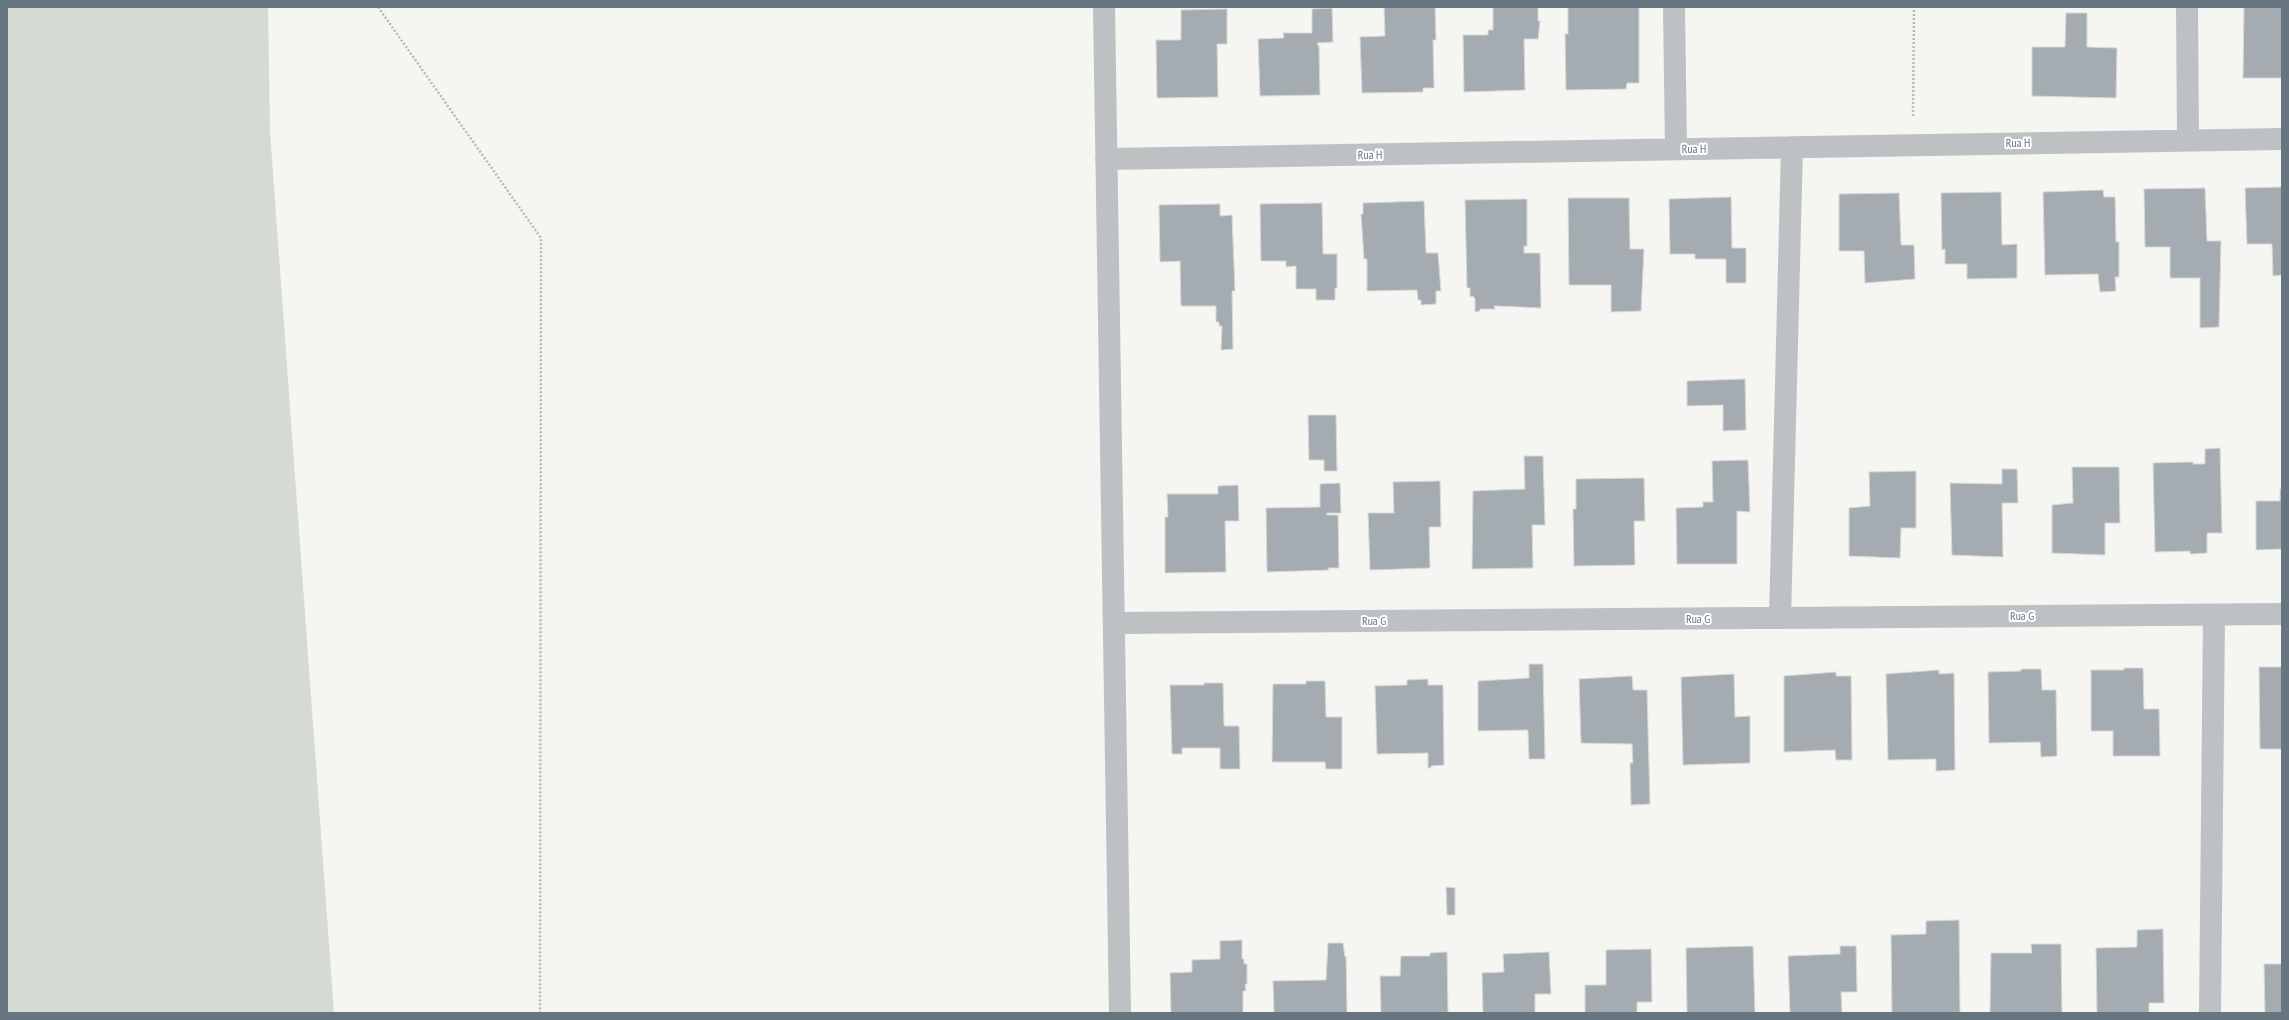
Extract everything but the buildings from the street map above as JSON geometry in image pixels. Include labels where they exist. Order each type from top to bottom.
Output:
[{"type":"street","points":[[1104,7],[1120,1013]]},
{"type":"street","points":[[1674,7],[1676,149]]},
{"type":"street","points":[[2187,7],[2188,140]]},
{"type":"street","name":"Rua H","points":[[1106,159],[2282,139]]},
{"type":"street","points":[[1780,618],[1792,147]]},
{"type":"street","name":"Rua G","points":[[1114,623],[2282,614]]},
{"type":"street","points":[[2210,1013],[2214,615]]},
{"type":"path","points":[[378,7],[540,238],[540,1013]]},
{"type":"path","points":[[1912,145],[1914,7]]},
{"type":"shaded area","points":[[7,7],[268,7],[270,132],[334,1013],[7,1013]]}]
